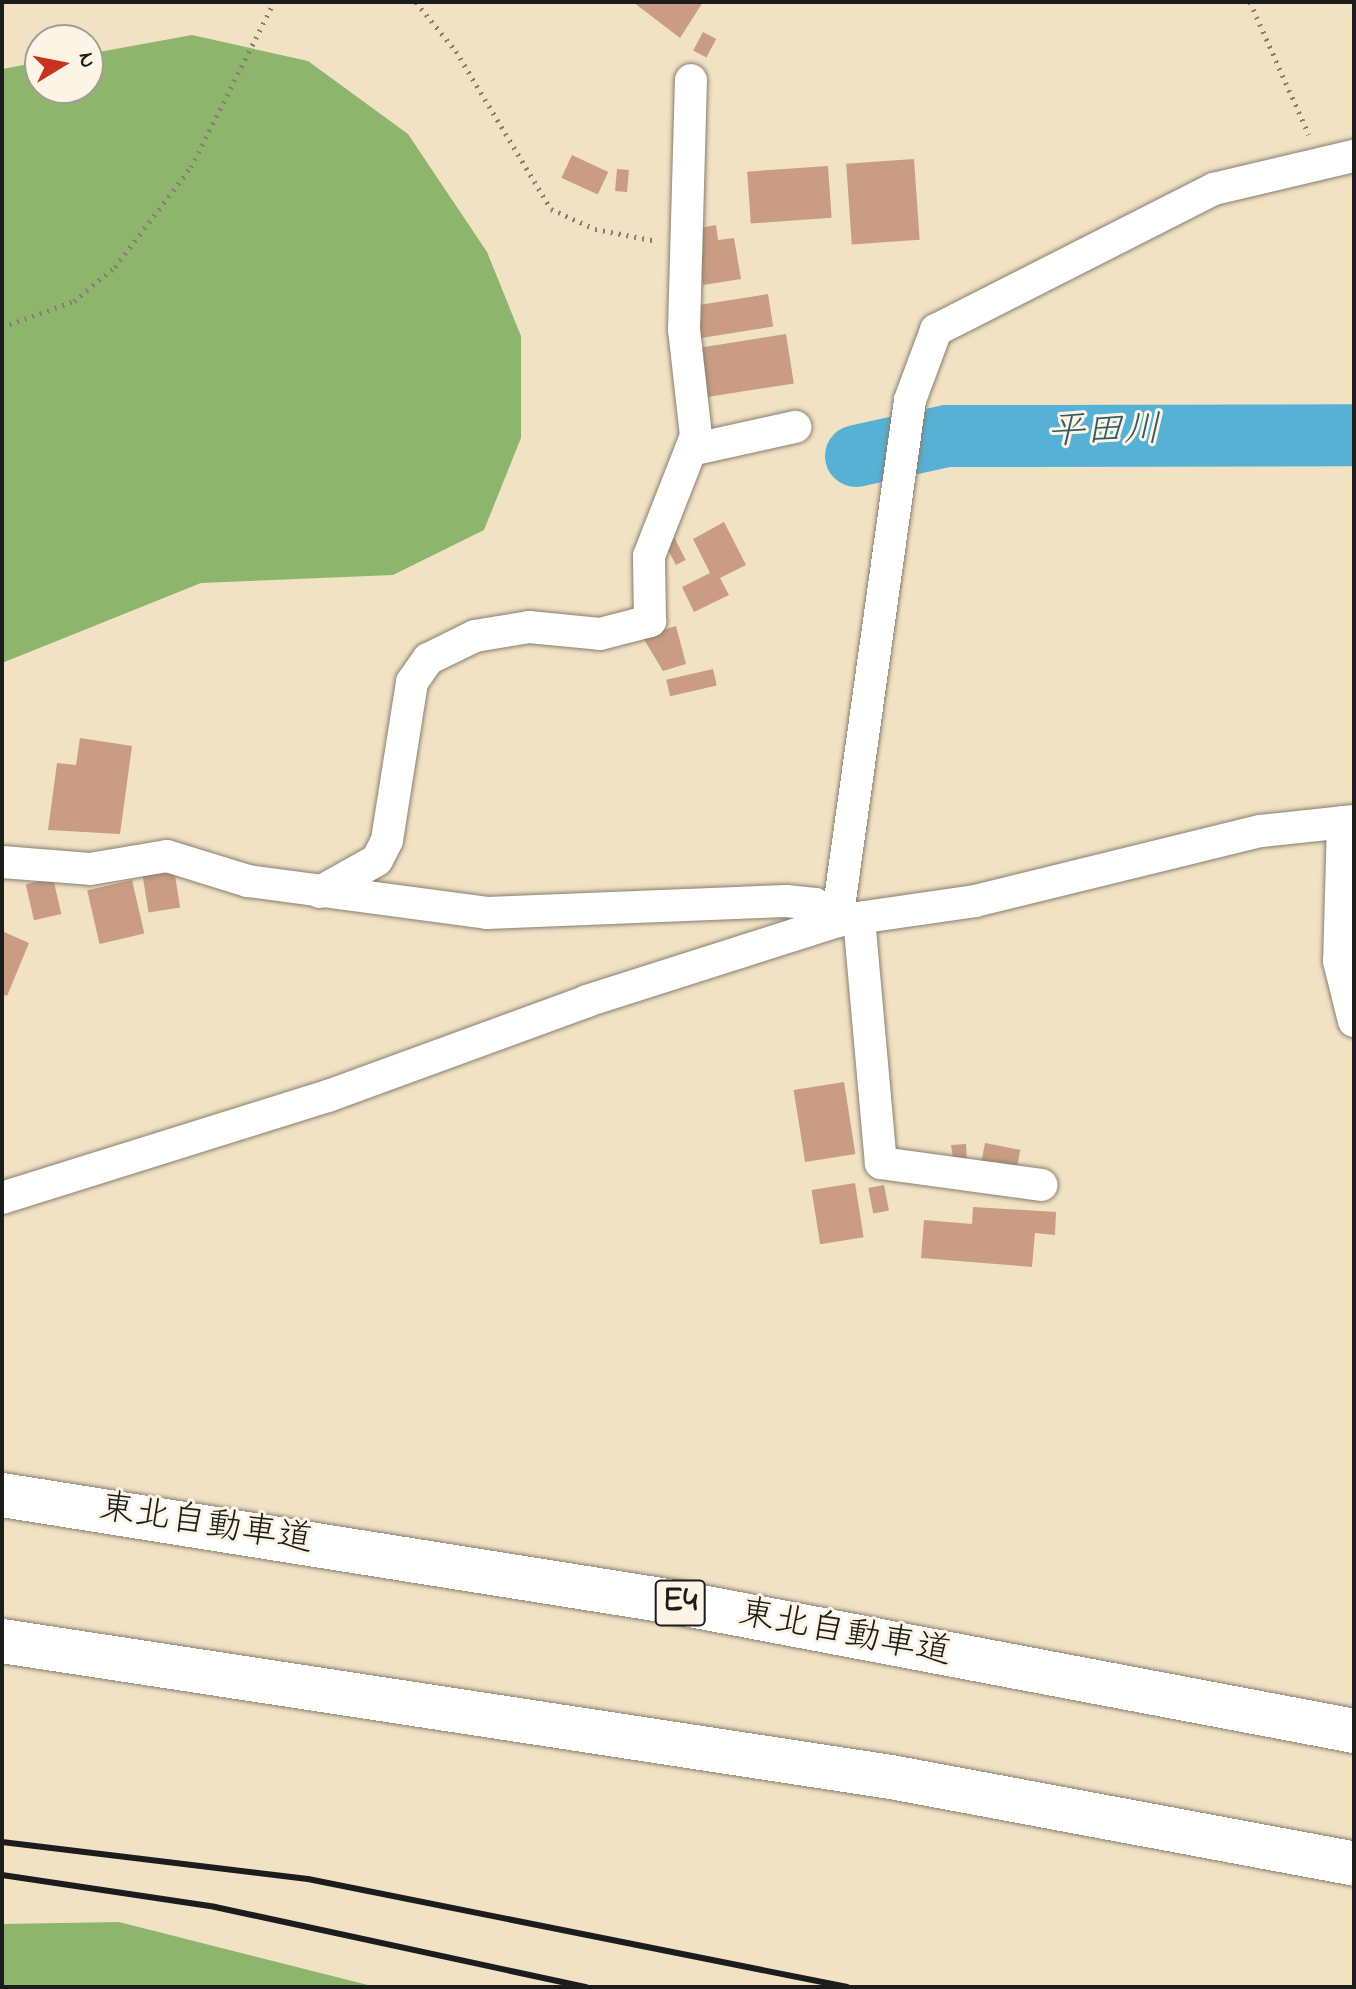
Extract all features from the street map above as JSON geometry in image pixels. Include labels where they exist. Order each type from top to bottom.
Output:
[{"type":"highway","name":"東北自動車道","points":[[2,1495],[680,1603],[1354,1731]]},
{"type":"highway","points":[[2,1641],[891,1777],[1354,1864]]},
{"type":"street","points":[[320,892],[377,860],[387,840],[412,682],[428,659],[475,636],[529,627],[600,634],[650,621],[649,556],[696,436],[684,329],[691,80]]},
{"type":"street","points":[[1042,1185],[881,1163],[848,919],[910,400],[936,330],[1214,189],[1321,161],[1354,156]]},
{"type":"street","points":[[691,450],[795,427]]},
{"type":"street","points":[[2,1198],[328,1096],[587,1001],[848,919],[975,901],[1261,831],[1348,821],[1339,961],[1354,1021]]},
{"type":"street","points":[[2,862],[90,869],[167,856],[320,892],[487,913],[786,901],[815,904],[848,919]]},
{"type":"path","points":[[2,327],[74,301],[115,267],[191,167],[274,2]]},
{"type":"path","points":[[416,2],[456,51],[551,209],[595,229],[685,246]]},
{"type":"path","points":[[1250,2],[1321,161]]},
{"type":"green space","points":[[192,35],[308,61],[408,134],[487,252],[521,336],[521,438],[484,530],[393,575],[201,583],[2,663],[2,69],[24,65],[24,104],[104,104],[104,51]]},
{"type":"green space","points":[[119,1922],[376,1987],[2,1987],[2,1924]]},
{"type":"building","points":[[633,2],[703,2],[680,38]]},
{"type":"building","points":[[703,32],[716,39],[706,58],[693,51]]},
{"type":"building","points":[[572,155],[608,172],[598,195],[561,178]]},
{"type":"building","points":[[914,159],[920,240],[852,245],[846,164]]},
{"type":"building","points":[[828,166],[832,218],[751,224],[747,172]]},
{"type":"building","points":[[617,169],[629,170],[627,192],[615,191]]},
{"type":"building","points":[[716,225],[718,240],[734,238],[741,279],[703,285],[694,229]]},
{"type":"building","points":[[768,294],[773,327],[701,338],[696,305]]},
{"type":"building","points":[[786,334],[794,383],[706,397],[698,348]]},
{"type":"building","points":[[724,522],[746,565],[720,578],[729,595],[694,612],[682,587],[710,573],[693,539]]},
{"type":"building","points":[[673,535],[686,560],[676,565],[663,540]]},
{"type":"building","points":[[676,626],[686,664],[663,671],[642,636]]},
{"type":"building","points":[[713,669],[717,686],[670,696],[666,680]]},
{"type":"building","points":[[80,738],[132,746],[120,834],[48,830],[57,763],[76,765]]},
{"type":"building","points":[[174,869],[180,908],[148,913],[142,874]]},
{"type":"building","points":[[53,878],[61,914],[34,920],[26,884]]},
{"type":"building","points":[[132,880],[144,934],[100,944],[87,890]]},
{"type":"building","points":[[2,931],[29,943],[7,996],[2,994]]},
{"type":"building","points":[[844,1082],[855,1154],[805,1162],[794,1090]]},
{"type":"building","points":[[985,1143],[1020,1150],[1017,1169],[981,1162]]},
{"type":"building","points":[[966,1144],[967,1161],[954,1163],[951,1145]]},
{"type":"building","points":[[855,1183],[864,1237],[820,1244],[812,1190]]},
{"type":"building","points":[[884,1185],[889,1211],[873,1214],[868,1188]]},
{"type":"building","points":[[973,1207],[1056,1212],[1055,1235],[1035,1233],[1032,1267],[921,1258],[924,1220],[972,1224]]},
{"type":"waterway","name":"平田川","points":[[856,456],[947,436],[1354,435]]},
{"type":"railway","points":[[2,1842],[308,1879],[847,1987]]},
{"type":"railway","points":[[2,1875],[215,1907],[586,1987]]}]
